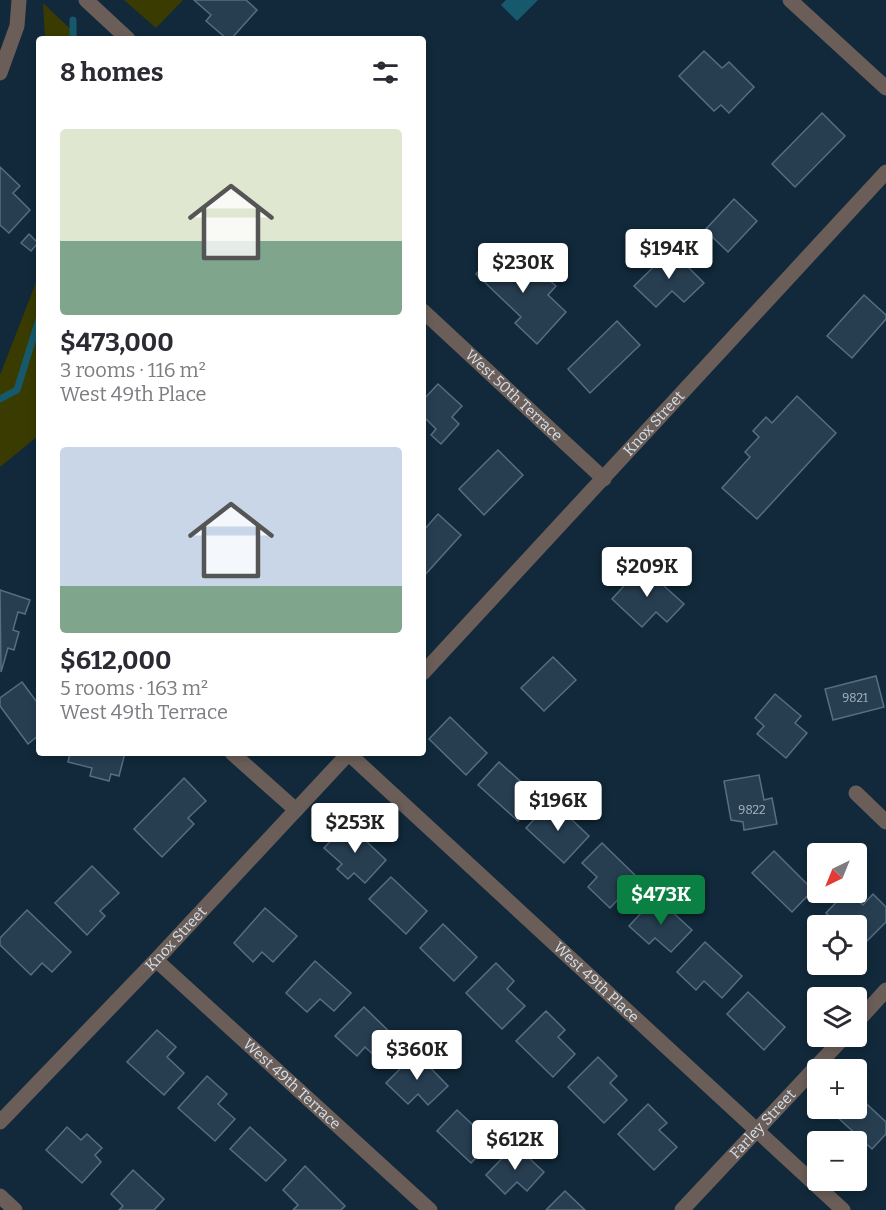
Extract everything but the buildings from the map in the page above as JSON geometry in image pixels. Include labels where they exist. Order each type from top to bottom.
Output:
[{"type":"street","points":[[0,73],[17,26],[19,0]]},
{"type":"street","points":[[86,0],[125,36]]},
{"type":"street","points":[[790,0],[886,88]]},
{"type":"street","name":"Knox Street","points":[[426,670],[886,172]]},
{"type":"street","name":"West 50th Terrace","points":[[426,314],[604,479]]},
{"type":"street","points":[[235,756],[296,810]]},
{"type":"street","name":"Knox Street","points":[[0,1122],[156,960],[345,756]]},
{"type":"street","name":"West 49th Place","points":[[351,756],[843,1210]]},
{"type":"street","points":[[856,793],[886,822]]},
{"type":"street","name":"West 49th Terrace","points":[[156,960],[430,1210]]},
{"type":"street","points":[[867,1011],[886,990]]},
{"type":"street","name":"Farley Street","points":[[682,1210],[834,1047]]},
{"type":"street","points":[[0,1196],[15,1210]]},
{"type":"shaded area","points":[[124,0],[183,0],[156,28]]},
{"type":"shaded area","points":[[43,3],[78,36],[45,36]]},
{"type":"shaded area","points":[[36,283],[36,437],[0,467],[0,375]]},
{"type":"water","points":[[506,0],[538,0],[517,21],[501,5]]},
{"type":"waterway","points":[[73,20],[73,36]]},
{"type":"waterway","points":[[0,399],[17,390],[36,329]]}]
